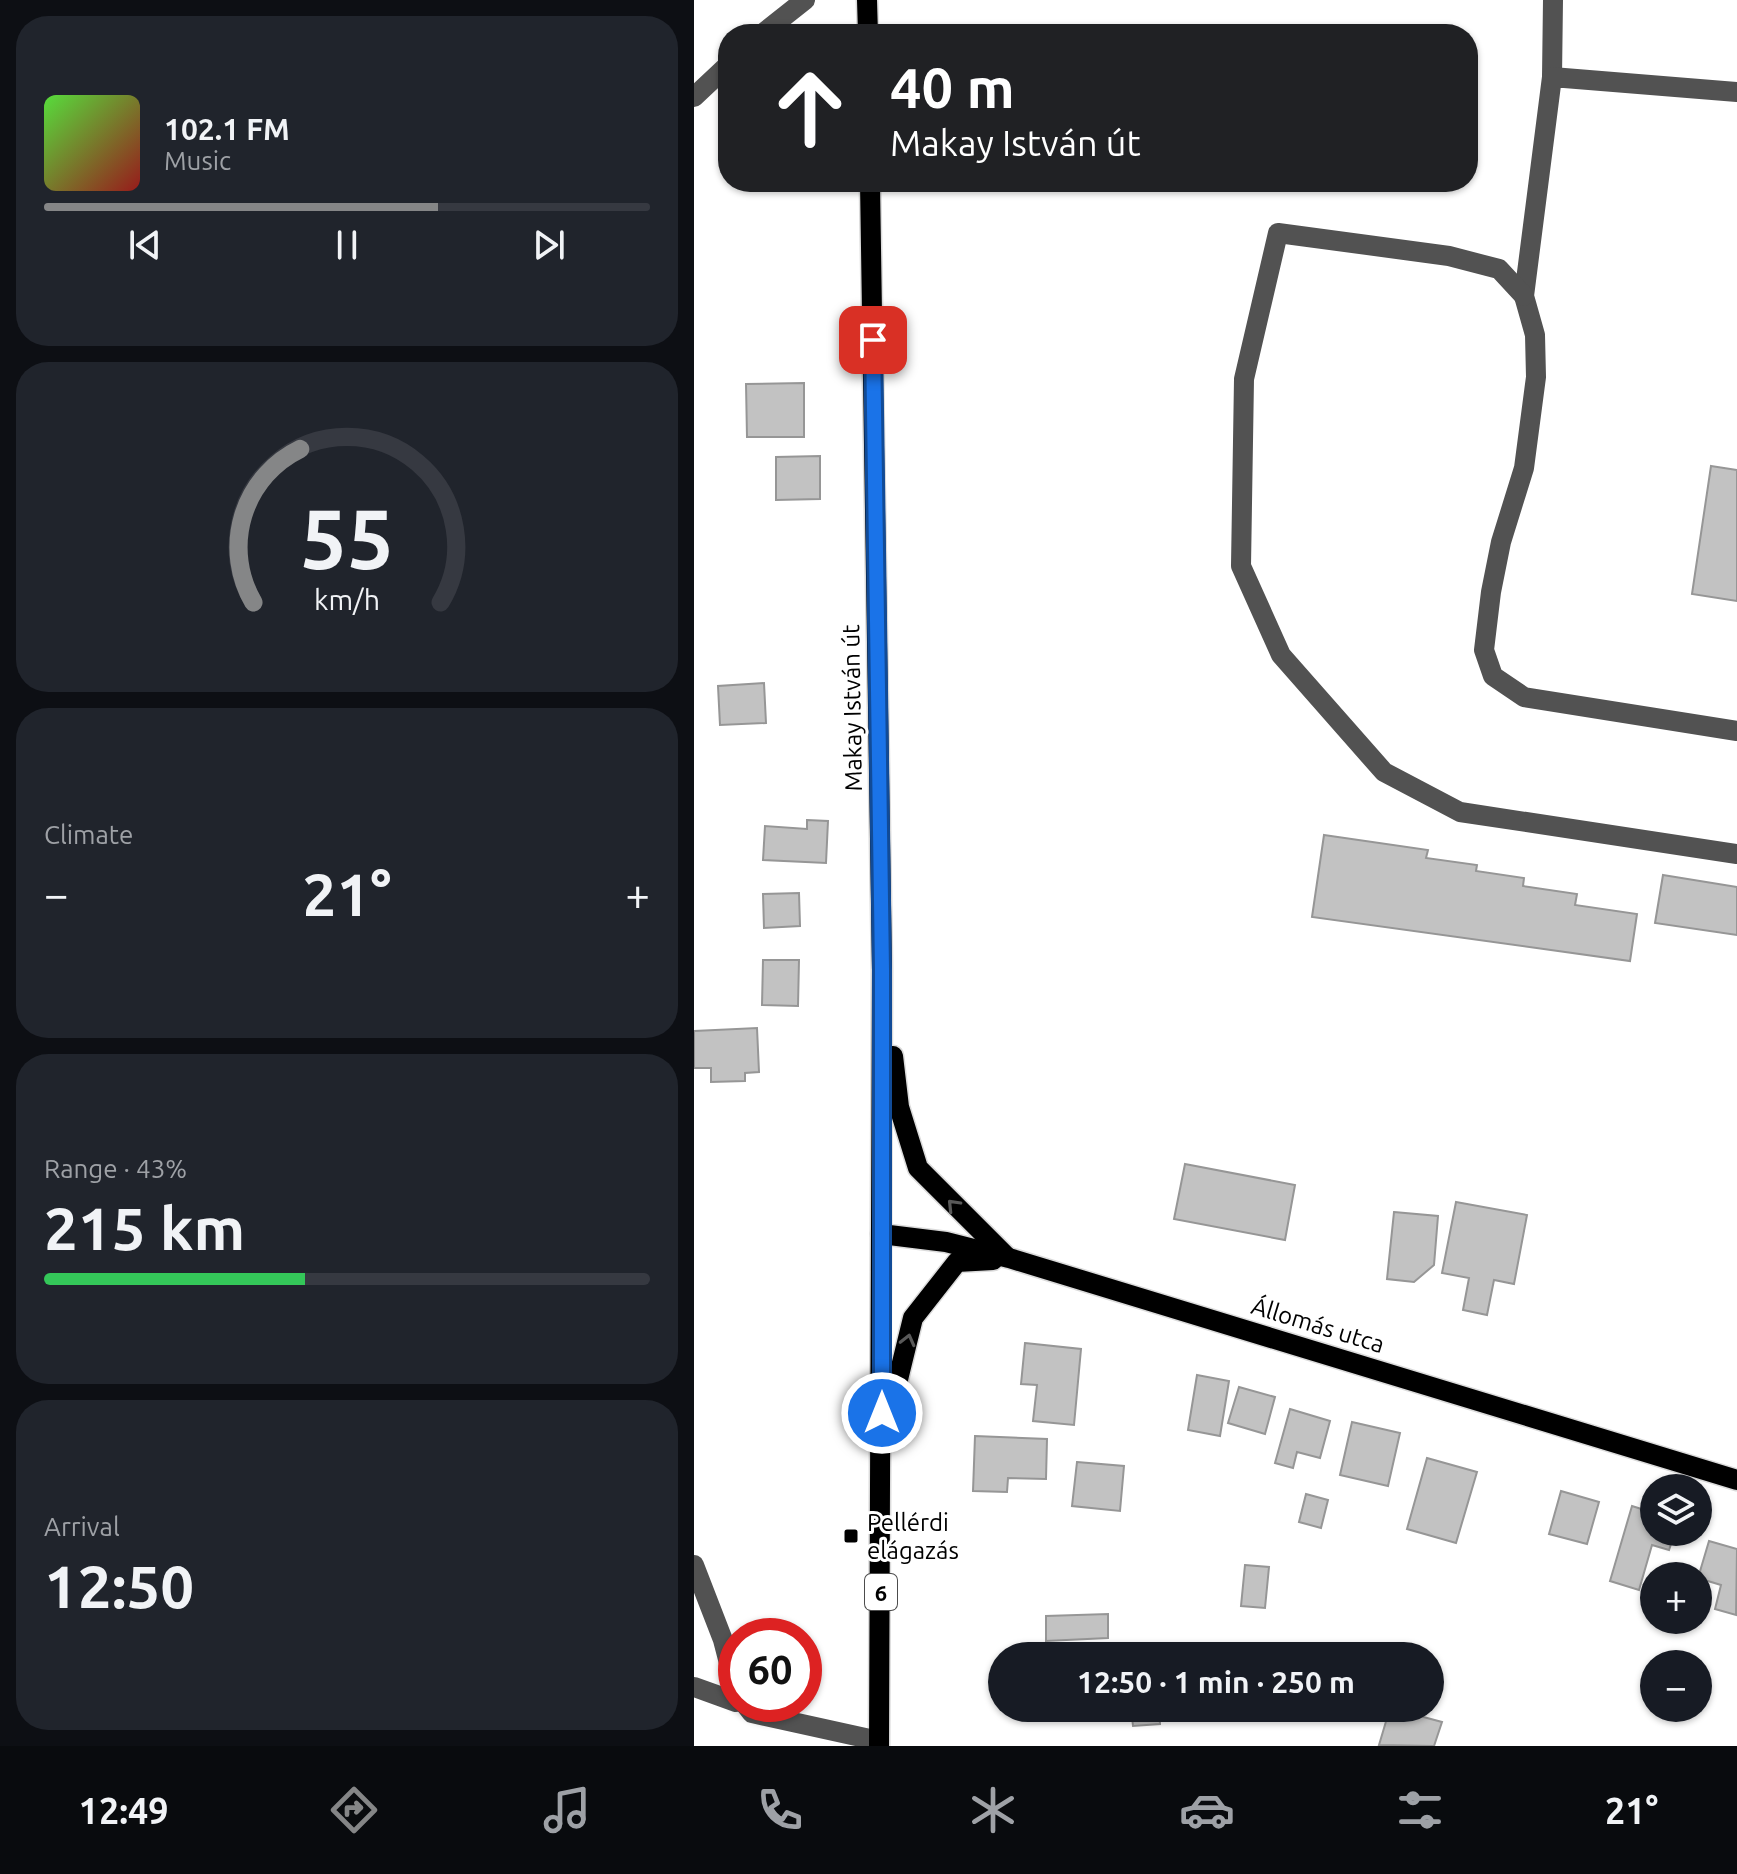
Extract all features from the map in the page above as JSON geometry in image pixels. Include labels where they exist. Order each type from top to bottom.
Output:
[{"type":"main road","points":[[867,0],[868,24]]},
{"type":"main road","name":"Makay István út","points":[[870,192],[882,970],[881,1234]]},
{"type":"main road","points":[[882,970],[899,1107],[918,1168],[1009,1258]]},
{"type":"main road","name":"Állomás utca","points":[[881,1234],[946,1242],[1009,1258],[1737,1480]]},
{"type":"main road","name":"6","points":[[879,1744],[883,1443],[881,1234]]},
{"type":"main road","points":[[883,1443],[913,1318],[957,1262],[1009,1258]]},
{"type":"street","points":[[775,24],[805,0]]},
{"type":"street","points":[[1553,0],[1552,77],[1524,296],[1535,335],[1536,377],[1524,468],[1501,542],[1484,650],[1493,676],[1524,697],[1737,731]]},
{"type":"street","points":[[694,97],[718,74]]},
{"type":"street","points":[[1552,77],[1737,92]]},
{"type":"street","points":[[1524,296],[1499,269],[1278,233],[1244,379],[1241,566],[1281,655],[1384,772],[1460,812],[1737,854]]},
{"type":"street","points":[[694,1565],[718,1627]]},
{"type":"street","points":[[694,1687],[718,1694]]},
{"type":"street","points":[[789,1722],[879,1744]]},
{"type":"building","points":[[804,383],[804,437],[747,437],[746,384]]},
{"type":"building","points":[[820,456],[820,499],[776,500],[776,457]]},
{"type":"building","points":[[1711,466],[1737,470],[1737,601],[1692,594]]},
{"type":"building","points":[[764,683],[766,723],[720,725],[718,686]]},
{"type":"building","points":[[807,820],[828,821],[826,863],[763,860],[765,826],[807,829]]},
{"type":"building","points":[[1324,835],[1428,850],[1426,858],[1477,865],[1476,871],[1524,878],[1523,886],[1577,894],[1575,905],[1637,914],[1630,961],[1312,917]]},
{"type":"building","points":[[1663,875],[1737,887],[1737,935],[1655,923]]},
{"type":"building","points":[[799,893],[800,926],[764,928],[763,894]]},
{"type":"building","points":[[763,960],[799,960],[798,1006],[762,1005]]},
{"type":"building","points":[[757,1028],[759,1072],[745,1073],[745,1081],[711,1082],[711,1068],[694,1068],[694,1031]]},
{"type":"building","points":[[1185,1164],[1295,1185],[1285,1240],[1174,1219]]},
{"type":"building","points":[[1456,1202],[1527,1215],[1514,1284],[1494,1280],[1487,1315],[1463,1310],[1469,1278],[1442,1273]]},
{"type":"building","points":[[1394,1212],[1438,1216],[1434,1265],[1414,1282],[1387,1279]]},
{"type":"building","points":[[1025,1343],[1081,1349],[1074,1425],[1033,1421],[1037,1385],[1021,1384]]},
{"type":"building","points":[[1197,1375],[1229,1381],[1220,1436],[1188,1430]]},
{"type":"building","points":[[1239,1387],[1275,1397],[1265,1434],[1228,1423]]},
{"type":"building","points":[[1290,1409],[1330,1421],[1320,1458],[1297,1452],[1293,1468],[1275,1463]]},
{"type":"building","points":[[1352,1422],[1400,1433],[1388,1486],[1340,1475]]},
{"type":"building","points":[[975,1436],[1047,1439],[1046,1479],[1008,1478],[1007,1492],[973,1491]]},
{"type":"building","points":[[1427,1458],[1477,1472],[1456,1543],[1407,1529]]},
{"type":"building","points":[[1077,1462],[1124,1466],[1120,1511],[1072,1506]]},
{"type":"building","points":[[1561,1491],[1599,1502],[1587,1544],[1549,1534]]},
{"type":"building","points":[[1306,1494],[1328,1500],[1321,1528],[1299,1522]]},
{"type":"building","points":[[1632,1506],[1640,1509],[1640,1546],[1652,1546],[1647,1562],[1640,1562],[1639,1590],[1610,1581]]},
{"type":"building","points":[[1712,1542],[1737,1549],[1736,1615],[1715,1609],[1721,1585],[1712,1582],[1712,1562],[1703,1562]]},
{"type":"building","points":[[1245,1565],[1269,1567],[1265,1608],[1241,1606]]},
{"type":"building","points":[[1108,1614],[1108,1638],[1046,1641],[1046,1616]]},
{"type":"building","points":[[1133,1722],[1160,1722],[1160,1724],[1133,1726]]},
{"type":"building","points":[[1386,1722],[1442,1722],[1434,1746],[1379,1745]]},
{"type":"place","name":"Pellérdi elágazás","points":[[851,1536]]},
{"type":"route","points":[[873,340],[882,970],[882,1413]]}]
